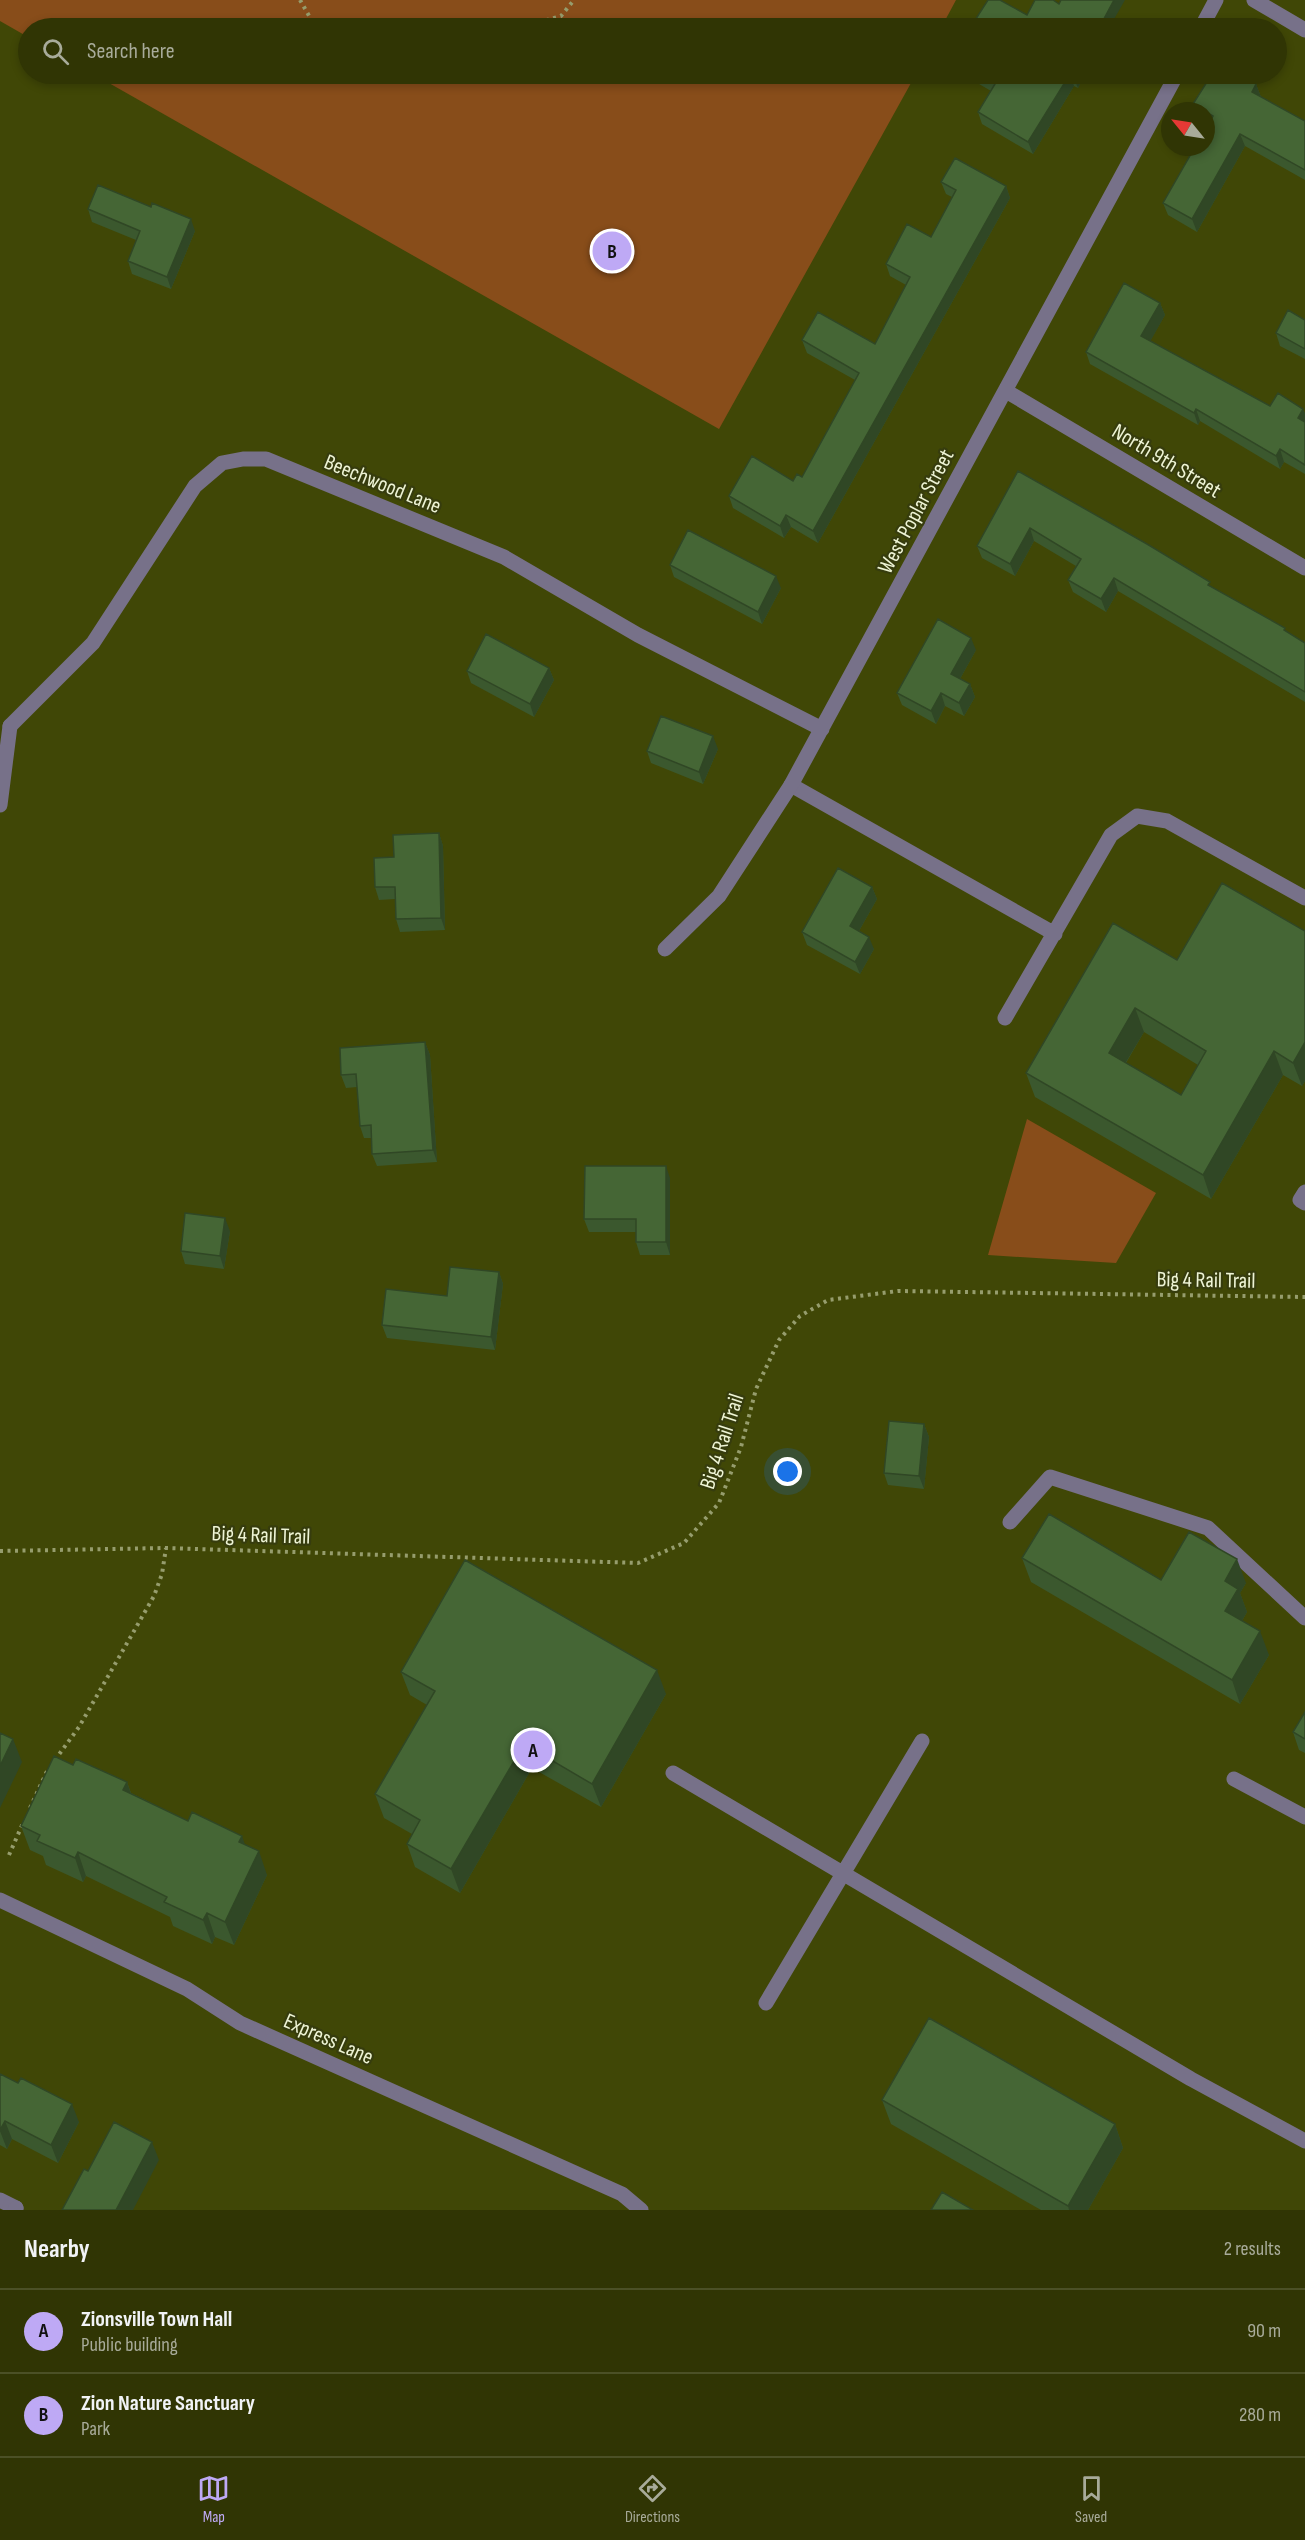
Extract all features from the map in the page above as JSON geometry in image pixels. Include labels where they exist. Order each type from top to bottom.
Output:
[{"type":"street","points":[[1206,18],[1216,0]]},
{"type":"street","points":[[1254,0],[1285,18]]},
{"type":"street","points":[[1287,19],[1305,30]]},
{"type":"street","name":"West Poplar Street","points":[[665,950],[719,896],[791,785],[1172,84]]},
{"type":"street","name":"North 9th Street","points":[[1006,391],[1305,568]]},
{"type":"street","name":"Beechwood Lane","points":[[0,805],[10,726],[93,643],[195,486],[222,463],[243,459],[266,459],[504,557],[638,635],[822,729]]},
{"type":"street","points":[[791,785],[1055,934]]},
{"type":"street","points":[[1005,1018],[1111,835],[1137,816],[1167,821],[1305,898]]},
{"type":"street","points":[[1305,1192],[1300,1200],[1305,1203]]},
{"type":"street","points":[[1010,1522],[1050,1476],[1208,1528],[1260,1579],[1305,1618]]},
{"type":"street","points":[[766,2004],[922,1741]]},
{"type":"street","points":[[673,1773],[1197,2082],[1305,2141]]},
{"type":"street","points":[[1234,1779],[1305,1817]]},
{"type":"street","name":"Express Lane","points":[[0,1900],[186,1989],[240,2023],[622,2194],[641,2210]]},
{"type":"street","points":[[0,2200],[16,2209]]},
{"type":"path","points":[[300,0],[310,18]]},
{"type":"path","points":[[554,18],[561,16],[574,0]]},
{"type":"path","name":"Big 4 Rail Trail","points":[[0,1551],[166,1548],[638,1563],[684,1543],[719,1503],[741,1447],[756,1389],[779,1340],[800,1316],[828,1300],[898,1291],[1305,1297]]},
{"type":"path","points":[[9,1856],[45,1774],[79,1727],[154,1596],[162,1574],[166,1548]]},
{"type":"shaded area","points":[[0,0],[956,0],[946,18],[18,18],[18,31],[0,21]]},
{"type":"shaded area","points":[[111,84],[910,84],[719,429]]},
{"type":"shaded area","points":[[1027,1119],[1156,1193],[1116,1263],[988,1255]]},
{"type":"building","points":[[988,0],[1000,0],[1027,15],[1035,0],[1053,0],[1059,4],[1061,0],[1114,0],[1104,18],[976,18]]},
{"type":"building","points":[[995,84],[1064,84],[1028,142],[978,112]]},
{"type":"building","points":[[1206,84],[1256,84],[1252,92],[1305,121],[1305,170],[1240,134],[1192,219],[1163,203],[1190,156],[1215,156],[1215,102],[1194,102]]},
{"type":"building","points":[[955,158],[1006,186],[813,531],[786,515],[780,526],[729,496],[752,456],[793,481],[797,474],[802,477],[859,373],[802,340],[818,312],[875,344],[910,277],[886,264],[907,224],[931,237],[956,190],[941,182]]},
{"type":"building","points":[[98,185],[151,207],[152,203],[191,219],[167,277],[128,261],[140,231],[88,209]]},
{"type":"building","points":[[1124,283],[1160,303],[1141,336],[1270,406],[1278,393],[1303,409],[1298,418],[1305,422],[1305,465],[1280,449],[1276,456],[1196,409],[1194,413],[1086,352]]},
{"type":"building","points":[[1288,310],[1305,320],[1305,349],[1276,333]]},
{"type":"building","points":[[1018,471],[1147,544],[1210,582],[1208,585],[1285,628],[1284,630],[1305,643],[1305,692],[1114,578],[1101,599],[1068,580],[1081,559],[1030,528],[1010,564],[977,546]]},
{"type":"building","points":[[688,530],[776,576],[758,612],[670,565]]},
{"type":"building","points":[[938,619],[971,638],[951,674],[970,684],[959,703],[941,693],[931,711],[897,693]]},
{"type":"building","points":[[486,634],[549,668],[530,704],[467,671]]},
{"type":"building","points":[[661,716],[713,736],[699,772],[647,751]]},
{"type":"building","points":[[439,833],[441,918],[396,919],[395,887],[375,887],[374,858],[394,857],[393,835]]},
{"type":"building","points":[[838,868],[872,887],[850,926],[869,937],[855,962],[802,932]]},
{"type":"building","points":[[1222,883],[1305,931],[1305,1042],[1293,1063],[1274,1051],[1203,1175],[1026,1073],[1113,923],[1177,960]],"holes":[[[1135,1008],[1206,1051],[1181,1095],[1109,1053]]]},
{"type":"building","points":[[425,1042],[433,1150],[372,1154],[371,1125],[360,1126],[356,1074],[341,1075],[340,1048]]},
{"type":"building","points":[[585,1166],[666,1166],[666,1242],[636,1242],[636,1219],[584,1219]]},
{"type":"building","points":[[185,1213],[225,1218],[220,1256],[181,1251]]},
{"type":"building","points":[[450,1267],[499,1272],[491,1337],[382,1325],[386,1289],[447,1296]]},
{"type":"building","points":[[889,1421],[924,1424],[919,1476],[884,1473]]},
{"type":"building","points":[[1049,1514],[1161,1580],[1189,1532],[1237,1559],[1225,1581],[1238,1589],[1225,1611],[1260,1631],[1232,1680],[1022,1558]]},
{"type":"building","points":[[465,1560],[657,1670],[592,1784],[524,1744],[451,1869],[407,1844],[420,1820],[375,1794],[435,1691],[401,1672]]},
{"type":"building","points":[[1305,1712],[1305,1739],[1293,1732]]},
{"type":"building","points":[[0,1733],[13,1739],[0,1766]]},
{"type":"building","points":[[54,1756],[73,1765],[76,1759],[127,1782],[123,1790],[188,1821],[192,1812],[242,1836],[239,1842],[259,1851],[225,1922],[207,1913],[203,1920],[164,1902],[167,1897],[78,1852],[75,1858],[37,1841],[40,1835],[21,1826]]},
{"type":"building","points":[[929,2018],[1115,2124],[1068,2206],[882,2100]]},
{"type":"building","points":[[0,2074],[18,2083],[21,2078],[72,2104],[51,2145],[5,2121],[0,2130]]},
{"type":"building","points":[[114,2122],[152,2142],[116,2210],[62,2210],[84,2169],[88,2171]]},
{"type":"building","points":[[942,2192],[973,2210],[931,2210]]},
{"type":"place","name":"Zion Nature Sanctuary","points":[[612,251]]},
{"type":"place","name":"Zionsville Town Hall","points":[[533,1750]]}]
